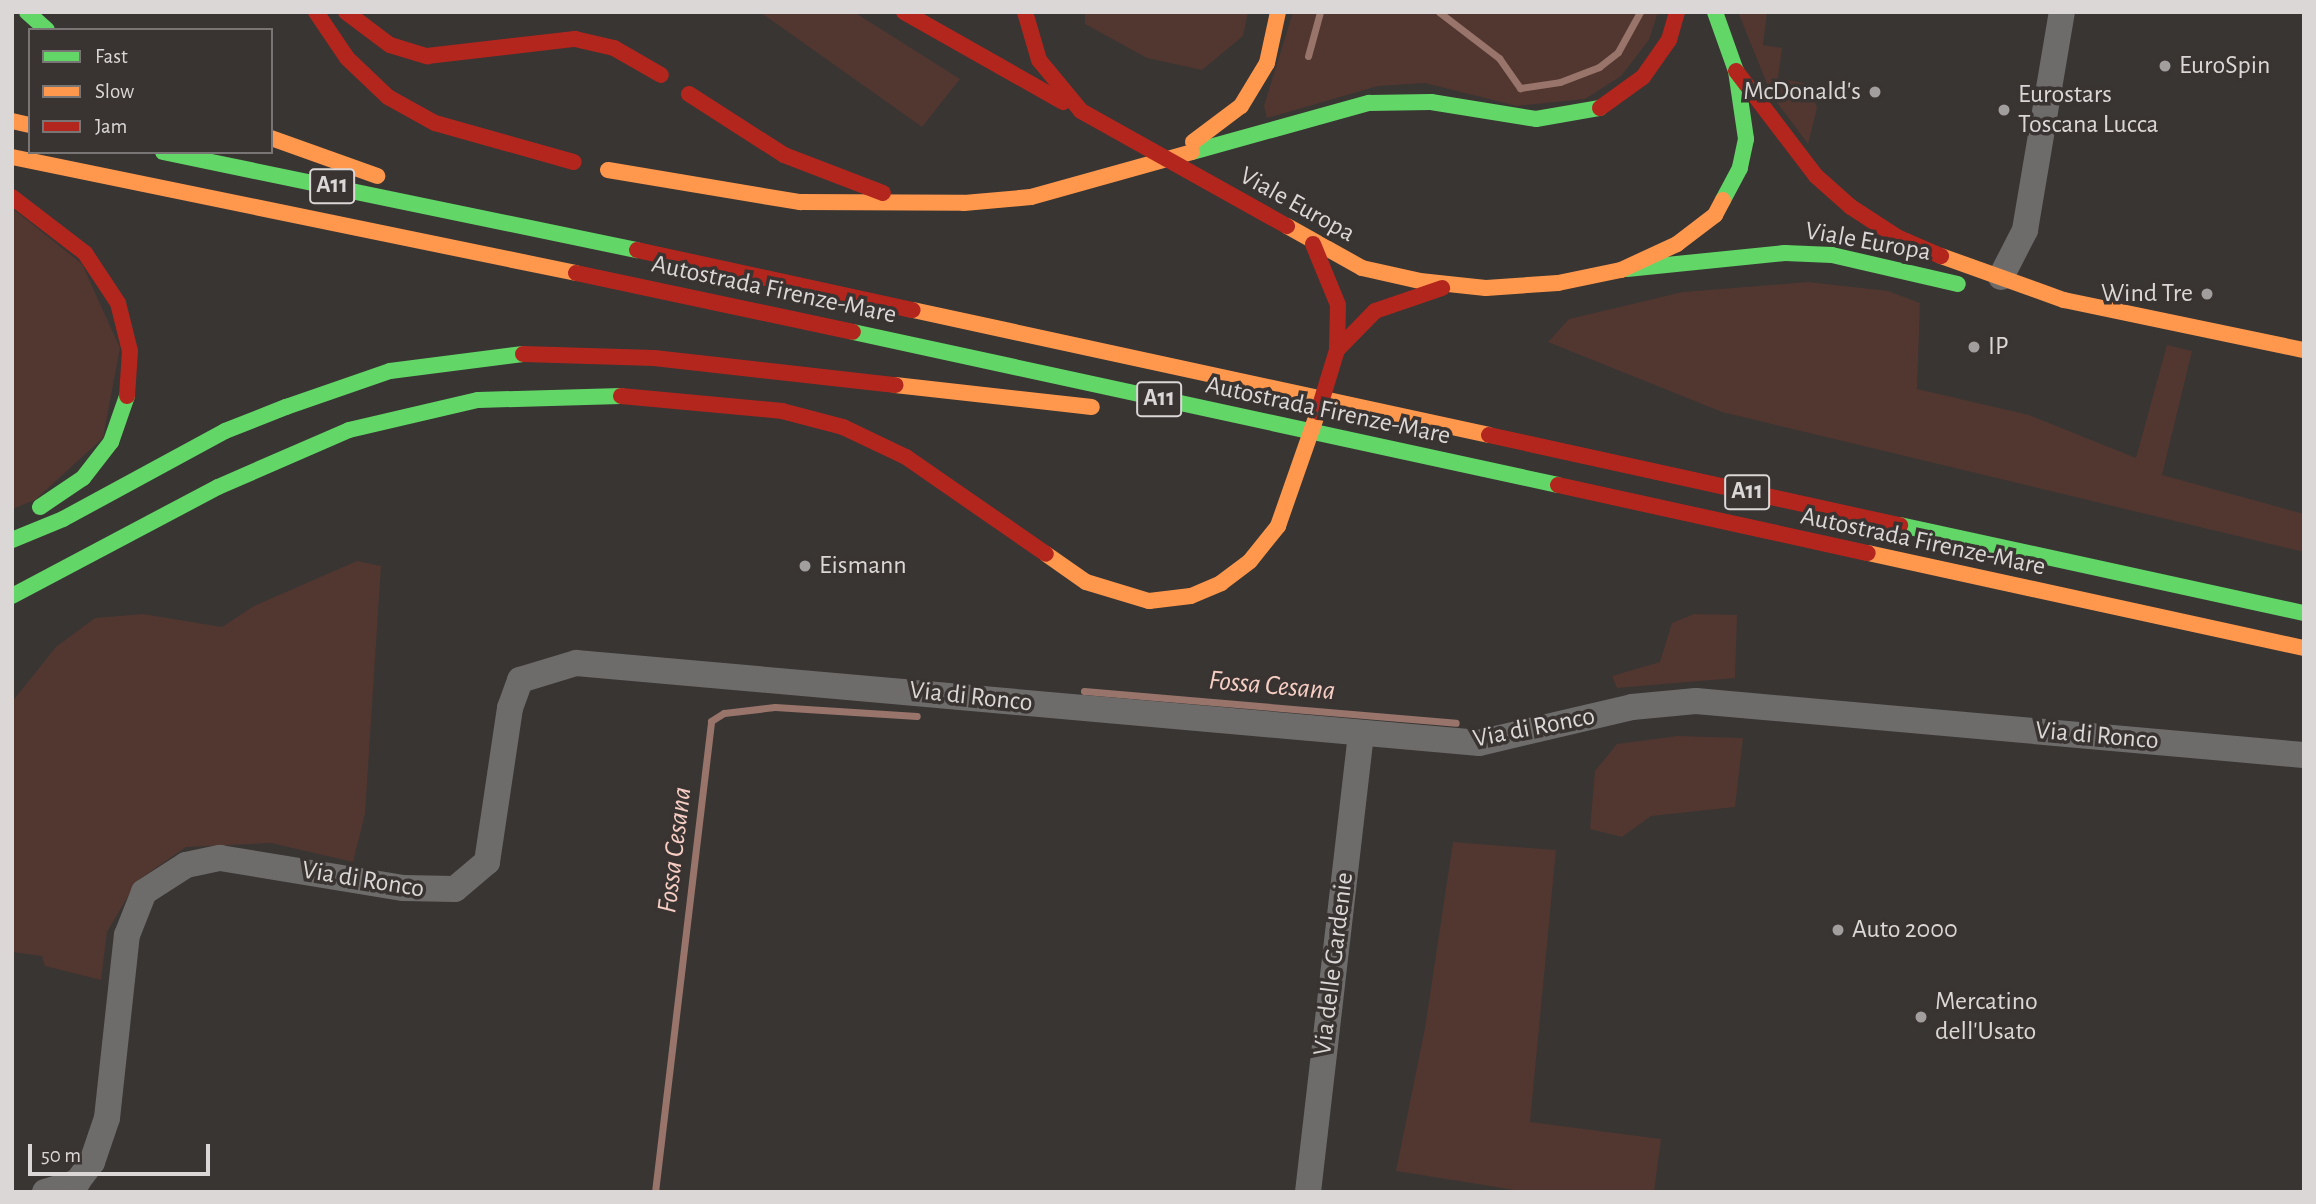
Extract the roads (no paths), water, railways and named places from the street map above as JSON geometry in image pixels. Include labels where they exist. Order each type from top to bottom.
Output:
[{"type":"main road","points":[[27,12],[45,28]]},
{"type":"main road","points":[[316,12],[347,58],[388,97],[435,123],[574,162]]},
{"type":"main road","points":[[346,12],[390,46],[427,56],[575,39],[614,48],[661,75]]},
{"type":"main road","points":[[904,12],[1087,115]]},
{"type":"main road","name":"Viale Europa","points":[[1025,12],[1039,60],[1087,115],[1313,244],[1391,276],[1451,285],[1532,286],[1621,270],[1785,253],[1832,256],[2035,299],[2064,300]]},
{"type":"main road","points":[[1118,176],[1204,137],[1241,106],[1267,63],[1278,12]]},
{"type":"main road","points":[[608,170],[749,197],[911,203],[1031,197],[1118,176],[1296,121],[1369,103],[1431,102],[1536,119],[1579,114],[1602,107],[1643,77],[1669,40],[1677,12]]},
{"type":"main road","name":"Viale Europa","points":[[1621,270],[1686,238],[1714,215],[1727,198],[1740,168],[1746,139],[1736,71],[1715,12]]},
{"type":"main road","name":"Viale Europa","points":[[1736,71],[1796,155],[1851,208],[1898,237],[2064,300],[2304,350]]},
{"type":"main road","points":[[690,94],[785,155],[911,203]]},
{"type":"main road","points":[[273,139],[501,220]]},
{"type":"main road","name":"Autostrada Firenze-Mare","points":[[173,154],[501,220],[2304,613]]},
{"type":"main road","name":"Autostrada Firenze-Mare","points":[[12,157],[681,294],[2304,648]]},
{"type":"main road","points":[[12,197],[85,253],[118,303],[130,351],[124,410],[99,462],[64,493],[25,514]]},
{"type":"main road","points":[[12,596],[218,486],[311,444],[413,413],[534,396],[600,394],[782,411],[843,427],[906,457],[1086,582],[1149,601],[1191,596],[1228,578],[1263,546],[1285,511],[1337,351],[1338,305],[1313,244]]},
{"type":"main road","points":[[1337,351],[1375,311],[1451,285]]},
{"type":"main road","points":[[12,540],[63,519],[225,431],[286,407],[390,371],[490,355],[569,353],[654,358],[1104,409]]},
{"type":"main road","points":[[1141,413],[1270,423]]},
{"type":"street","points":[[2001,277],[2025,230],[2062,12]]},
{"type":"street","name":"Via di Ronco","points":[[45,1192],[77,1182],[92,1163],[107,1118],[127,935],[144,892],[186,865],[220,858],[404,888],[455,889],[487,862],[510,708],[520,680],[547,669],[589,664],[1361,736],[1479,743],[1632,707],[1696,701],[2304,755]]},
{"type":"street","name":"Via delle Gardenie","points":[[1308,1192],[1361,736]]},
{"type":"waterway","points":[[1308,56],[1320,12]]},
{"type":"waterway","points":[[1439,12],[1499,58],[1520,88],[1560,82],[1599,67],[1618,52],[1640,12]]},
{"type":"waterway","name":"Fossa Cesana","points":[[1084,691],[1456,723]]},
{"type":"waterway","name":"Fossa Cesana","points":[[655,1192],[711,721],[724,713],[775,707],[917,716]]},
{"type":"place","name":"EuroSpin","points":[[2165,66]]},
{"type":"place","name":"McDonald's","points":[[1875,92]]},
{"type":"place","name":"Eurostars Toscana Lucca","points":[[2004,110]]},
{"type":"place","name":"Wind Tre","points":[[2207,294]]},
{"type":"place","name":"IP","points":[[1974,347]]},
{"type":"place","name":"Eismann","points":[[805,566]]},
{"type":"place","name":"Auto 2000","points":[[1838,930]]},
{"type":"place","name":"Mercatino dell'Usato","points":[[1921,1017]]}]
